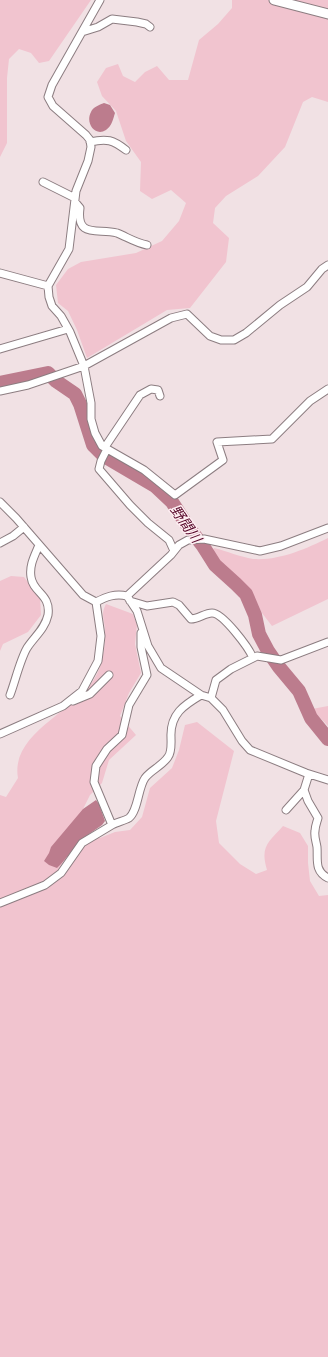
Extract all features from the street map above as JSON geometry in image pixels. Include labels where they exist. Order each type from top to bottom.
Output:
[{"type":"street","points":[[100,0],[52,85],[48,97],[53,106],[86,135],[91,146],[88,161],[76,191],[69,248],[48,286],[52,306],[61,316],[68,328],[84,366],[91,403],[91,419],[95,433],[102,446],[144,470],[175,495],[223,460],[218,442],[272,439],[310,401],[328,389]]},
{"type":"street","points":[[274,0],[328,14]]},
{"type":"street","points":[[82,32],[98,27],[112,19],[146,24],[150,28]]},
{"type":"street","points":[[90,142],[110,140],[116,142],[126,150]]},
{"type":"street","points":[[43,182],[75,200],[80,208],[79,219],[85,228],[90,232],[110,232],[119,234],[140,244],[147,244]]},
{"type":"street","points":[[0,391],[28,386],[84,366],[171,318],[187,314],[210,336],[221,340],[234,340],[246,333],[280,305],[307,287],[322,269],[328,265]]},
{"type":"street","points":[[0,273],[48,286]]},
{"type":"street","points":[[0,349],[68,328]]},
{"type":"street","points":[[160,396],[158,390],[151,389],[140,395],[106,448],[99,469],[134,509],[169,540],[174,551]]},
{"type":"street","points":[[0,502],[24,527],[83,595],[96,602]]},
{"type":"street","points":[[0,543],[13,536],[24,527]]},
{"type":"street","points":[[128,598],[179,545],[188,540],[204,539],[260,550],[281,546],[328,528]]},
{"type":"street","points":[[10,695],[26,649],[45,624],[48,613],[46,599],[35,587],[31,578],[32,561],[39,545]]},
{"type":"street","points":[[96,602],[118,594],[147,606],[173,602],[179,605],[191,619],[211,613],[216,614],[246,644],[253,658]]},
{"type":"street","points":[[128,598],[137,611],[148,646],[161,668],[202,695],[211,698],[223,710],[242,741],[250,750],[309,774],[328,780]]},
{"type":"street","points":[[0,734],[63,706],[82,691],[98,661],[101,636],[96,602]]},
{"type":"street","points":[[112,824],[94,782],[96,766],[107,749],[122,735],[129,705],[147,675],[142,647],[141,627]]},
{"type":"street","points":[[211,698],[216,680],[231,669],[257,656],[281,660],[328,642]]},
{"type":"street","points":[[67,703],[90,694],[109,675]]},
{"type":"street","points":[[0,903],[45,885],[61,873],[82,843],[112,824],[130,817],[135,808],[145,778],[168,757],[172,747],[171,729],[176,714],[187,704],[202,695]]},
{"type":"street","points":[[286,810],[304,790],[309,774]]},
{"type":"street","points":[[304,790],[318,818],[314,832],[317,846],[316,855],[318,868],[328,878]]},
{"type":"shaded area","points":[[0,0],[91,0],[49,61],[39,63],[31,53],[19,49],[9,59],[7,78],[7,143],[0,157]]},
{"type":"shaded area","points":[[232,0],[328,0],[328,102],[312,97],[303,102],[285,147],[258,176],[226,196],[215,208],[213,223],[229,238],[226,262],[190,308],[167,310],[87,358],[77,330],[68,311],[58,303],[56,285],[68,269],[81,262],[136,253],[162,241],[179,221],[186,203],[171,190],[152,199],[140,191],[141,162],[126,141],[116,111],[102,96],[97,82],[106,68],[118,64],[123,76],[135,82],[145,72],[157,66],[169,80],[188,80],[199,40],[218,24],[232,8]]},
{"type":"shaded area","points":[[104,103],[110,105],[115,113],[110,126],[102,132],[98,132],[92,128],[89,116],[96,106]]},
{"type":"shaded area","points":[[328,538],[328,599],[272,626],[262,613],[250,589],[212,552],[214,548],[253,559],[272,558],[301,550]]},
{"type":"shaded area","points":[[11,576],[24,577],[40,597],[41,615],[28,632],[3,644],[0,651],[0,581]]},
{"type":"shaded area","points":[[106,604],[133,614],[137,625],[135,644],[141,673],[129,693],[120,716],[136,735],[109,760],[102,783],[90,795],[83,809],[86,832],[100,838],[115,832],[130,830],[142,817],[150,788],[172,768],[179,750],[185,725],[197,722],[234,751],[216,821],[219,843],[240,864],[256,874],[267,870],[264,855],[265,850],[270,841],[283,826],[300,833],[308,846],[310,881],[319,896],[328,895],[328,1357],[0,1357],[0,795],[6,797],[18,778],[18,762],[24,749],[33,736],[84,692],[93,681],[99,669],[104,650],[105,631],[103,614]]},
{"type":"shaded area","points":[[328,706],[328,726],[312,709]]},
{"type":"shaded area","points":[[96,800],[105,821],[102,825],[82,839],[57,868],[49,865],[44,861],[51,847],[83,809]]},
{"type":"waterway","name":"野間川","points":[[0,383],[48,373],[56,381],[75,394],[80,404],[93,445],[104,456],[155,486],[172,502],[215,565],[246,594],[255,615],[259,634],[268,651],[299,691],[311,718],[328,739]]}]
